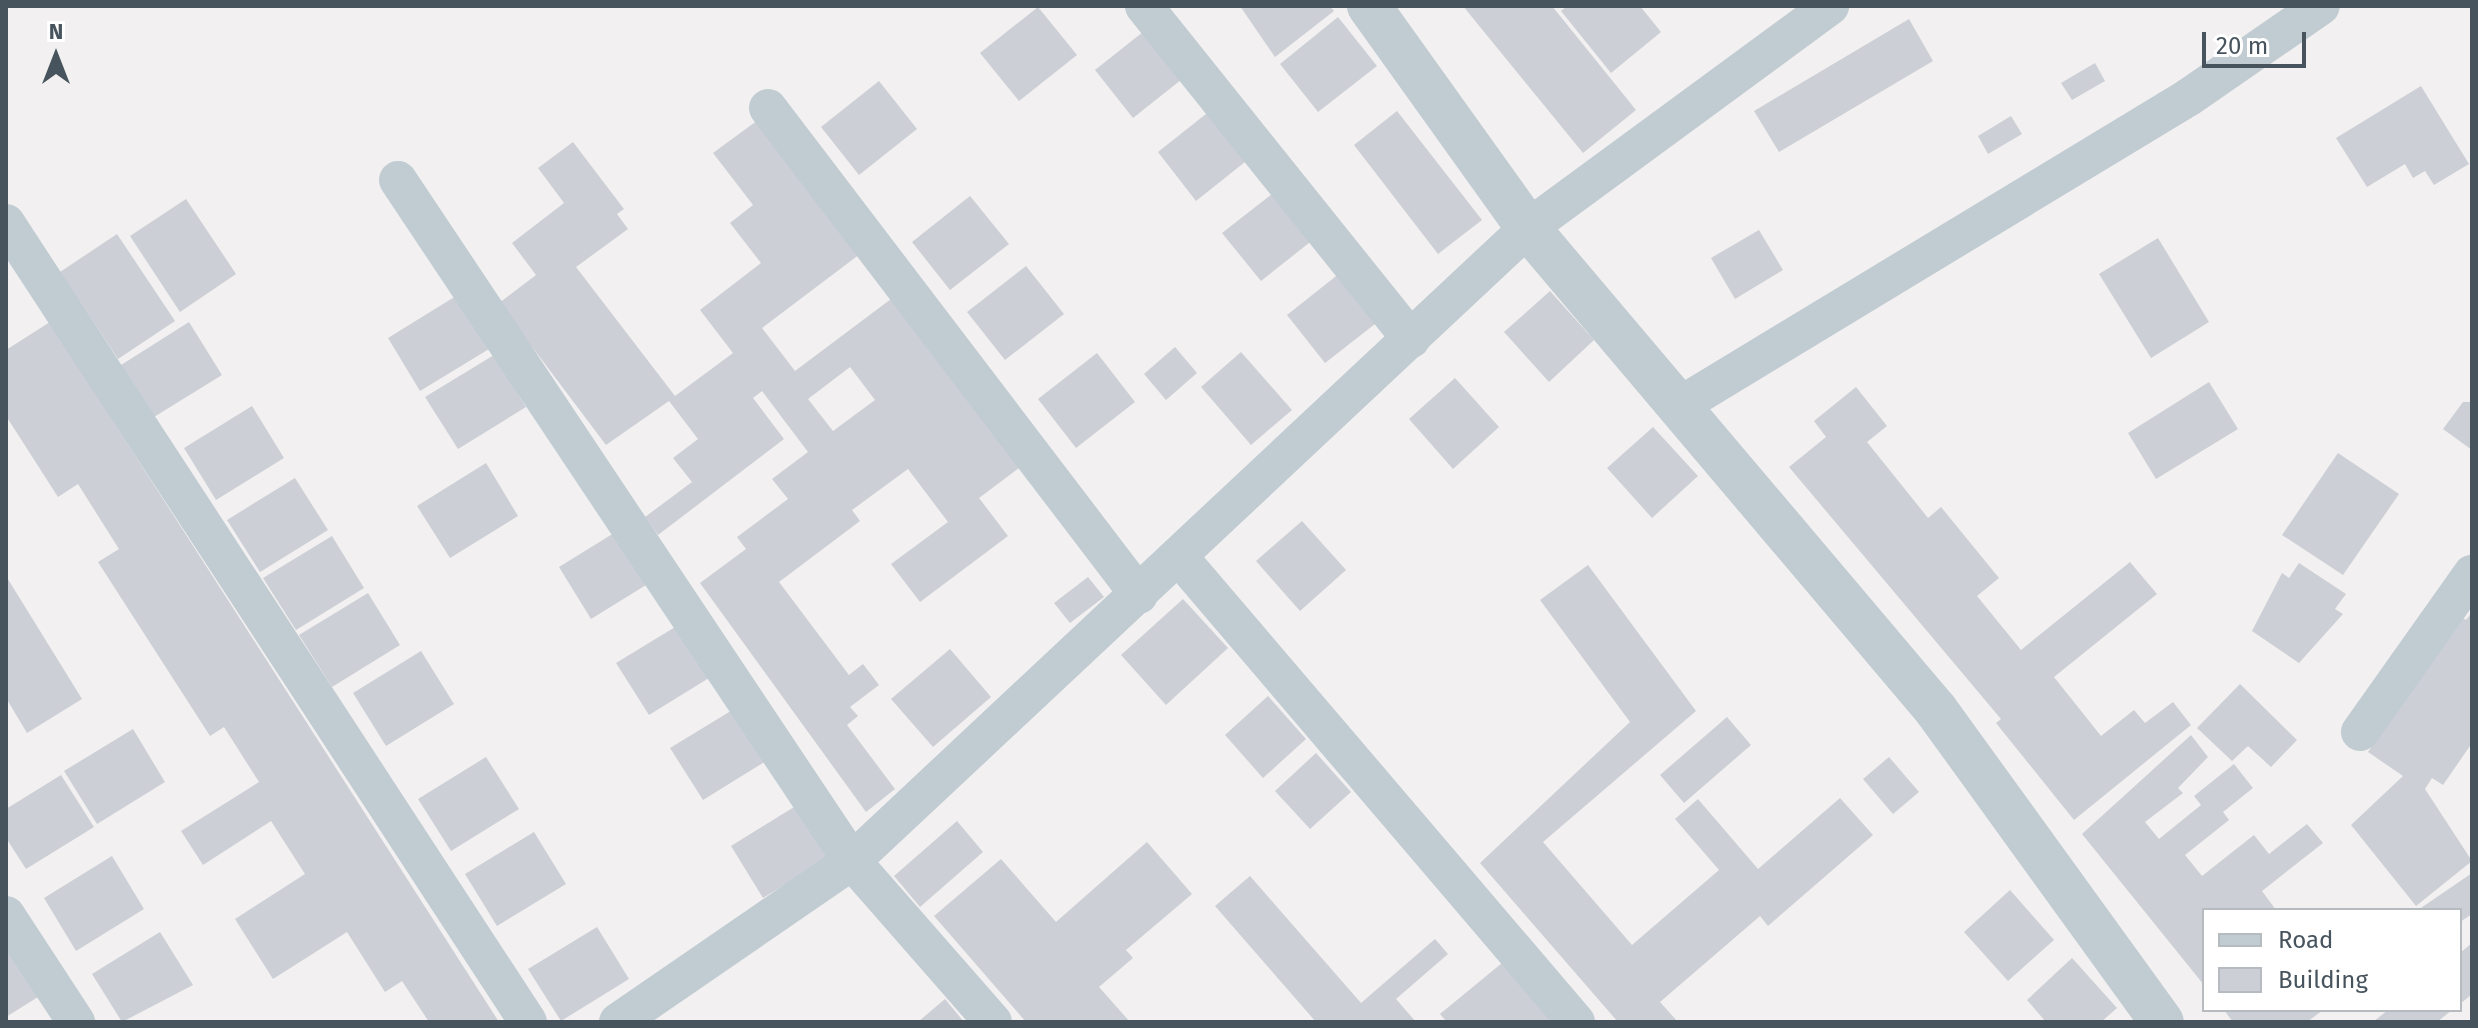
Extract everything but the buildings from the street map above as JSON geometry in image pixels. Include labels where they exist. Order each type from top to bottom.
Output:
[{"type":"street","points":[[1144,6],[1411,339]]},
{"type":"street","points":[[1369,6],[1528,228],[1936,710],[2162,1022]]},
{"type":"street","points":[[618,1022],[852,861],[1180,558],[1528,228],[1830,6]]},
{"type":"street","points":[[1679,406],[2189,97],[2321,6]]},
{"type":"street","points":[[768,108],[1139,595]]},
{"type":"street","points":[[398,180],[852,861],[993,1022]]},
{"type":"street","points":[[6,223],[528,1022]]},
{"type":"street","points":[[1180,558],[1576,1022]]},
{"type":"street","points":[[2360,732],[2472,574]]},
{"type":"street","points":[[6,915],[76,1022]]}]
